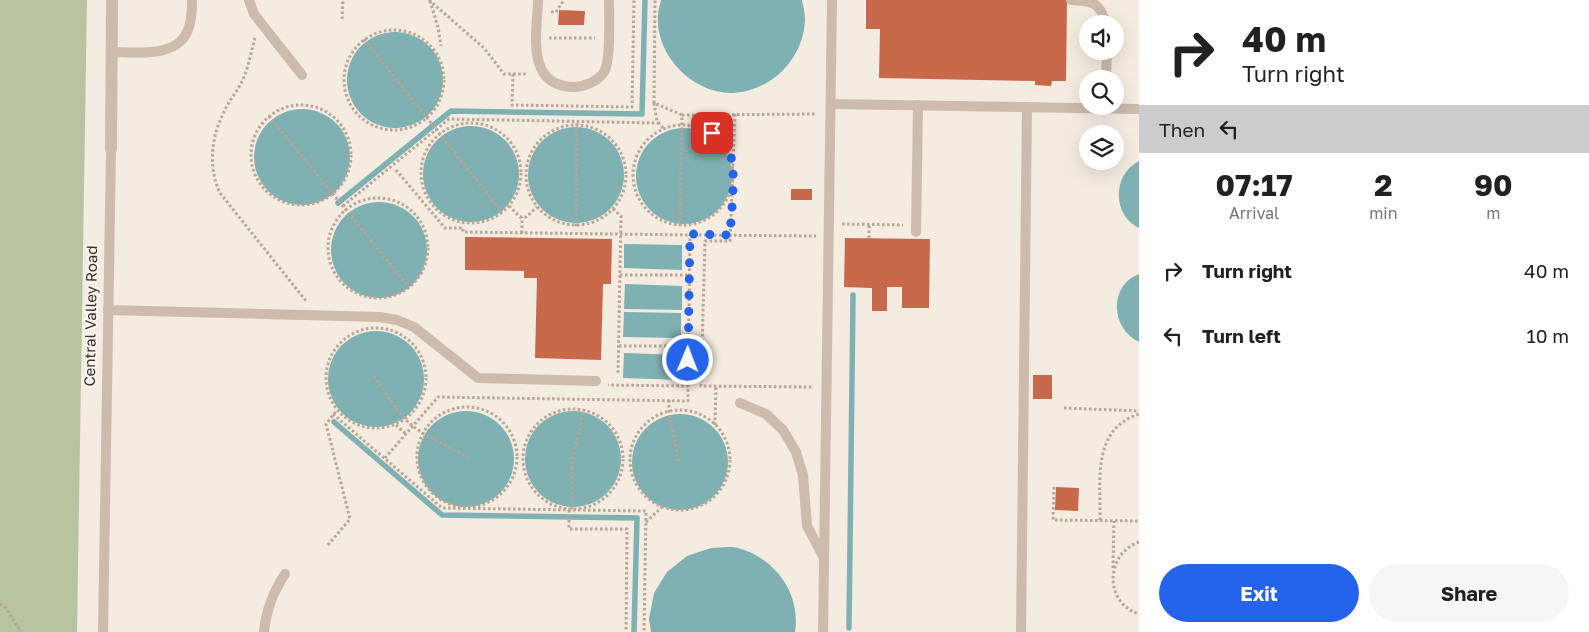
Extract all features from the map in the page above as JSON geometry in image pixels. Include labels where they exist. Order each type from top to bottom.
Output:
[{"type":"street","name":"Central Valley Road","points":[[111,150],[112,0]]},
{"type":"lane","points":[[111,52],[158,52],[172,48],[189,29],[192,16],[192,0]]},
{"type":"lane","points":[[249,0],[254,14],[302,75]]},
{"type":"lane","points":[[538,0],[538,60],[542,73],[551,82],[564,86],[586,85],[597,80],[605,71],[608,56],[609,0]]},
{"type":"lane","points":[[823,632],[832,0]]},
{"type":"lane","points":[[1071,0],[1084,0],[1096,4],[1104,15]]},
{"type":"lane","points":[[831,109],[918,105],[1079,107]]},
{"type":"lane","points":[[916,228],[918,105]]},
{"type":"lane","points":[[1021,632],[1027,107]]},
{"type":"lane","points":[[1124,108],[1139,109]]},
{"type":"lane","name":"Central Valley Road","points":[[103,632],[111,150]]},
{"type":"lane","points":[[108,310],[380,317],[397,320],[414,327],[478,378],[596,381]]},
{"type":"lane","points":[[740,403],[766,414],[783,430],[796,452],[803,475],[807,526],[824,558]]},
{"type":"lane","points":[[264,632],[270,600],[285,574]]},
{"type":"path","points":[[342,0],[342,19]]},
{"type":"path","points":[[429,0],[438,27],[441,46]]},
{"type":"path","points":[[429,0],[484,48],[504,74],[542,73]]},
{"type":"path","points":[[655,0],[654,103],[658,122],[663,128]]},
{"type":"path","points":[[261,22],[252,29],[256,36],[244,78],[223,112],[213,142],[212,158],[215,178],[220,193],[318,315]]},
{"type":"path","points":[[393,29],[409,31],[423,38],[435,49],[442,63],[445,79],[442,96],[434,112],[421,123],[404,130],[387,130],[370,124],[356,114],[347,99],[344,81],[346,65],[352,51],[364,39],[377,32],[393,29]]},
{"type":"path","points":[[537,38],[608,38]]},
{"type":"path","points":[[364,39],[502,212]]},
{"type":"path","points":[[654,103],[682,115],[831,109]]},
{"type":"path","points":[[300,104],[316,106],[330,113],[342,124],[349,138],[352,154],[350,172],[341,187],[328,199],[311,205],[294,206],[277,200],[263,189],[254,174],[251,157],[252,141],[260,126],[270,116],[284,107],[300,104]]},
{"type":"path","points":[[735,114],[730,241],[704,241],[701,386],[827,388]]},
{"type":"path","points":[[680,225],[682,115]]},
{"type":"path","points":[[270,116],[409,287]]},
{"type":"path","points":[[342,206],[449,119],[577,123],[658,122]]},
{"type":"path","points":[[577,123],[559,127],[545,135],[534,146],[527,161],[524,174],[519,190],[509,206],[497,217],[481,223],[464,224],[447,218],[433,207],[424,192],[420,175],[422,159],[429,144],[439,134],[454,125],[470,122],[486,124],[500,131],[512,142],[519,156],[524,174],[529,194],[536,207],[552,220],[568,226],[586,225],[602,219],[613,209],[624,192],[626,176],[624,158],[616,144],[605,133],[590,126],[577,123]]},
{"type":"path","points":[[576,226],[577,123]]},
{"type":"path","points":[[682,124],[698,126],[712,133],[724,144],[731,158],[733,175],[732,191],[723,207],[710,218],[693,225],[676,225],[659,220],[645,209],[636,194],[633,176],[634,161],[641,146],[652,134],[663,128],[682,124]]},
{"type":"path","points":[[396,170],[445,228],[463,228],[463,232],[829,236]]},
{"type":"path","points":[[626,176],[633,176]]},
{"type":"path","points":[[377,197],[393,199],[407,206],[418,217],[426,231],[429,247],[426,264],[418,280],[409,287],[388,298],[371,298],[354,293],[340,282],[331,267],[328,250],[329,234],[336,219],[347,208],[361,200],[377,197]]},
{"type":"path","points":[[509,206],[520,217],[526,217],[536,207]]},
{"type":"path","points":[[613,209],[620,216],[618,374]]},
{"type":"path","points":[[522,217],[522,233]]},
{"type":"path","points":[[829,224],[916,228]]},
{"type":"path","points":[[869,225],[869,238]]},
{"type":"path","points":[[385,458],[438,397],[688,401],[690,234]]},
{"type":"path","points":[[620,275],[690,275]]},
{"type":"path","points":[[375,327],[390,330],[405,337],[416,348],[424,362],[427,378],[424,395],[416,410],[406,419],[386,429],[368,429],[352,423],[337,410],[329,397],[325,380],[327,364],[334,350],[345,338],[359,330],[375,327]]},
{"type":"path","points":[[619,346],[689,346]]},
{"type":"path","points":[[374,376],[413,426],[422,433],[468,457]]},
{"type":"path","points":[[596,381],[609,385],[688,386]]},
{"type":"path","points":[[715,425],[716,386]]},
{"type":"path","points":[[669,400],[669,411],[679,463]]},
{"type":"path","points":[[465,406],[481,408],[495,416],[507,427],[515,441],[517,459],[515,474],[506,489],[493,501],[477,508],[459,508],[442,502],[429,491],[419,476],[416,459],[418,443],[422,433],[435,417],[450,409],[465,406]]},
{"type":"path","points":[[571,408],[584,410],[602,417],[613,428],[621,442],[623,460],[621,476],[612,491],[599,503],[583,509],[565,510],[548,504],[535,493],[526,478],[522,459],[524,445],[531,430],[542,419],[556,411],[571,408]]},
{"type":"path","points":[[1064,408],[1139,413]]},
{"type":"path","points":[[678,409],[694,411],[708,418],[715,425],[720,429],[728,444],[730,459],[728,477],[719,492],[706,504],[690,510],[672,511],[656,505],[642,494],[632,479],[629,460],[631,446],[638,432],[648,420],[662,412],[678,409]]},
{"type":"path","points":[[328,545],[350,519],[326,424],[337,410]]},
{"type":"path","points":[[584,410],[572,460],[569,529],[627,529],[626,632]]},
{"type":"path","points":[[1100,520],[1103,449],[1113,430],[1139,413]]},
{"type":"path","points":[[334,414],[442,508],[646,511],[644,632]]},
{"type":"path","points":[[396,425],[406,434]]},
{"type":"path","points":[[517,459],[522,459]]},
{"type":"path","points":[[623,460],[629,460]]},
{"type":"path","points":[[1054,487],[1053,520],[1139,521]]},
{"type":"path","points":[[646,522],[662,507]]},
{"type":"path","points":[[1114,520],[1113,584],[1115,593],[1121,602],[1139,614]]},
{"type":"path","points":[[1113,574],[1120,555],[1128,547],[1139,542]]},
{"type":"path","points":[[0,604],[6,608],[21,632]]},
{"type":"green space","points":[[0,0],[87,0],[77,632],[0,632]]},
{"type":"water","points":[[661,0],[802,0],[805,19],[803,34],[792,60],[772,80],[746,91],[731,93],[717,91],[690,79],[669,57],[659,30],[658,13]]},
{"type":"water","points":[[395,32],[413,36],[429,46],[439,62],[443,80],[439,98],[429,114],[413,124],[395,128],[377,124],[361,114],[351,98],[347,80],[351,62],[361,46],[377,36]]},
{"type":"water","points":[[302,109],[320,113],[336,123],[346,139],[350,157],[346,175],[336,191],[320,201],[302,205],[284,201],[268,191],[258,175],[254,157],[258,139],[268,123],[284,113]]},
{"type":"water","points":[[471,126],[489,130],[505,140],[515,156],[519,174],[515,192],[505,208],[489,218],[471,222],[453,218],[437,208],[427,192],[423,174],[427,156],[437,140],[453,130]]},
{"type":"water","points":[[576,127],[594,131],[610,141],[620,157],[624,175],[620,193],[610,209],[594,219],[576,223],[558,219],[542,209],[532,193],[528,175],[532,157],[542,141],[558,131]]},
{"type":"water","points":[[684,128],[702,132],[718,142],[728,158],[732,176],[728,194],[718,210],[702,220],[684,224],[666,220],[650,210],[640,194],[636,176],[640,158],[650,142],[666,132]]},
{"type":"water","points":[[1139,161],[1139,228],[1130,222],[1124,214],[1120,205],[1119,195],[1120,185],[1124,176],[1130,167]]},
{"type":"water","points":[[379,202],[397,206],[413,216],[423,232],[427,250],[423,268],[413,284],[397,294],[379,298],[361,294],[345,284],[335,268],[331,250],[335,232],[345,216],[361,206]]},
{"type":"water","points":[[624,244],[682,245],[682,270],[624,268]]},
{"type":"water","points":[[1139,274],[1139,342],[1123,328],[1117,308],[1118,297],[1122,288],[1129,280]]},
{"type":"water","points":[[625,284],[682,286],[682,310],[624,309]]},
{"type":"water","points":[[624,312],[681,313],[681,338],[623,337]]},
{"type":"water","points":[[376,331],[394,335],[410,345],[420,361],[424,379],[420,397],[410,413],[394,423],[376,427],[358,423],[342,413],[332,397],[328,379],[332,361],[342,345],[358,335]]},
{"type":"water","points":[[624,353],[681,355],[681,380],[623,378]]},
{"type":"water","points":[[466,411],[484,415],[500,425],[510,441],[514,459],[510,477],[500,493],[484,503],[466,507],[448,503],[432,493],[422,477],[418,459],[422,441],[432,425],[448,415]]},
{"type":"water","points":[[573,411],[591,415],[607,425],[617,441],[621,459],[617,477],[607,493],[591,503],[573,507],[555,503],[539,493],[529,477],[525,459],[529,441],[539,425],[555,415]]},
{"type":"water","points":[[680,414],[698,418],[714,428],[724,444],[728,462],[724,480],[714,496],[698,506],[680,510],[662,506],[646,496],[636,480],[632,462],[636,444],[646,428],[662,418]]},
{"type":"water","points":[[711,548],[738,548],[763,560],[774,569],[783,579],[794,604],[795,632],[651,632],[649,619],[654,593],[667,572],[687,556]]},
{"type":"building","points":[[866,0],[1067,0],[1066,81],[1052,81],[1051,86],[1035,85],[1035,81],[879,78],[880,29],[866,29]]},
{"type":"building","points":[[559,10],[585,11],[584,25],[558,25]]},
{"type":"building","points":[[791,189],[812,189],[812,200],[791,200]]},
{"type":"building","points":[[465,237],[612,239],[611,284],[603,284],[601,360],[535,358],[537,278],[524,278],[524,271],[465,270]]},
{"type":"building","points":[[845,238],[930,239],[929,308],[902,308],[902,287],[887,287],[887,311],[872,311],[872,288],[844,287]]},
{"type":"building","points":[[1033,375],[1052,375],[1052,399],[1033,399]]},
{"type":"building","points":[[1056,487],[1079,488],[1078,511],[1055,510]]},
{"type":"waterway","points":[[338,203],[451,111],[642,114],[645,0]]},
{"type":"waterway","points":[[849,628],[853,295]]},
{"type":"waterway","points":[[334,422],[442,515],[637,518],[634,632]]},
{"type":"route","points":[[688,360],[690,234],[730,235],[733,175],[731,158],[724,144],[712,133]]}]
